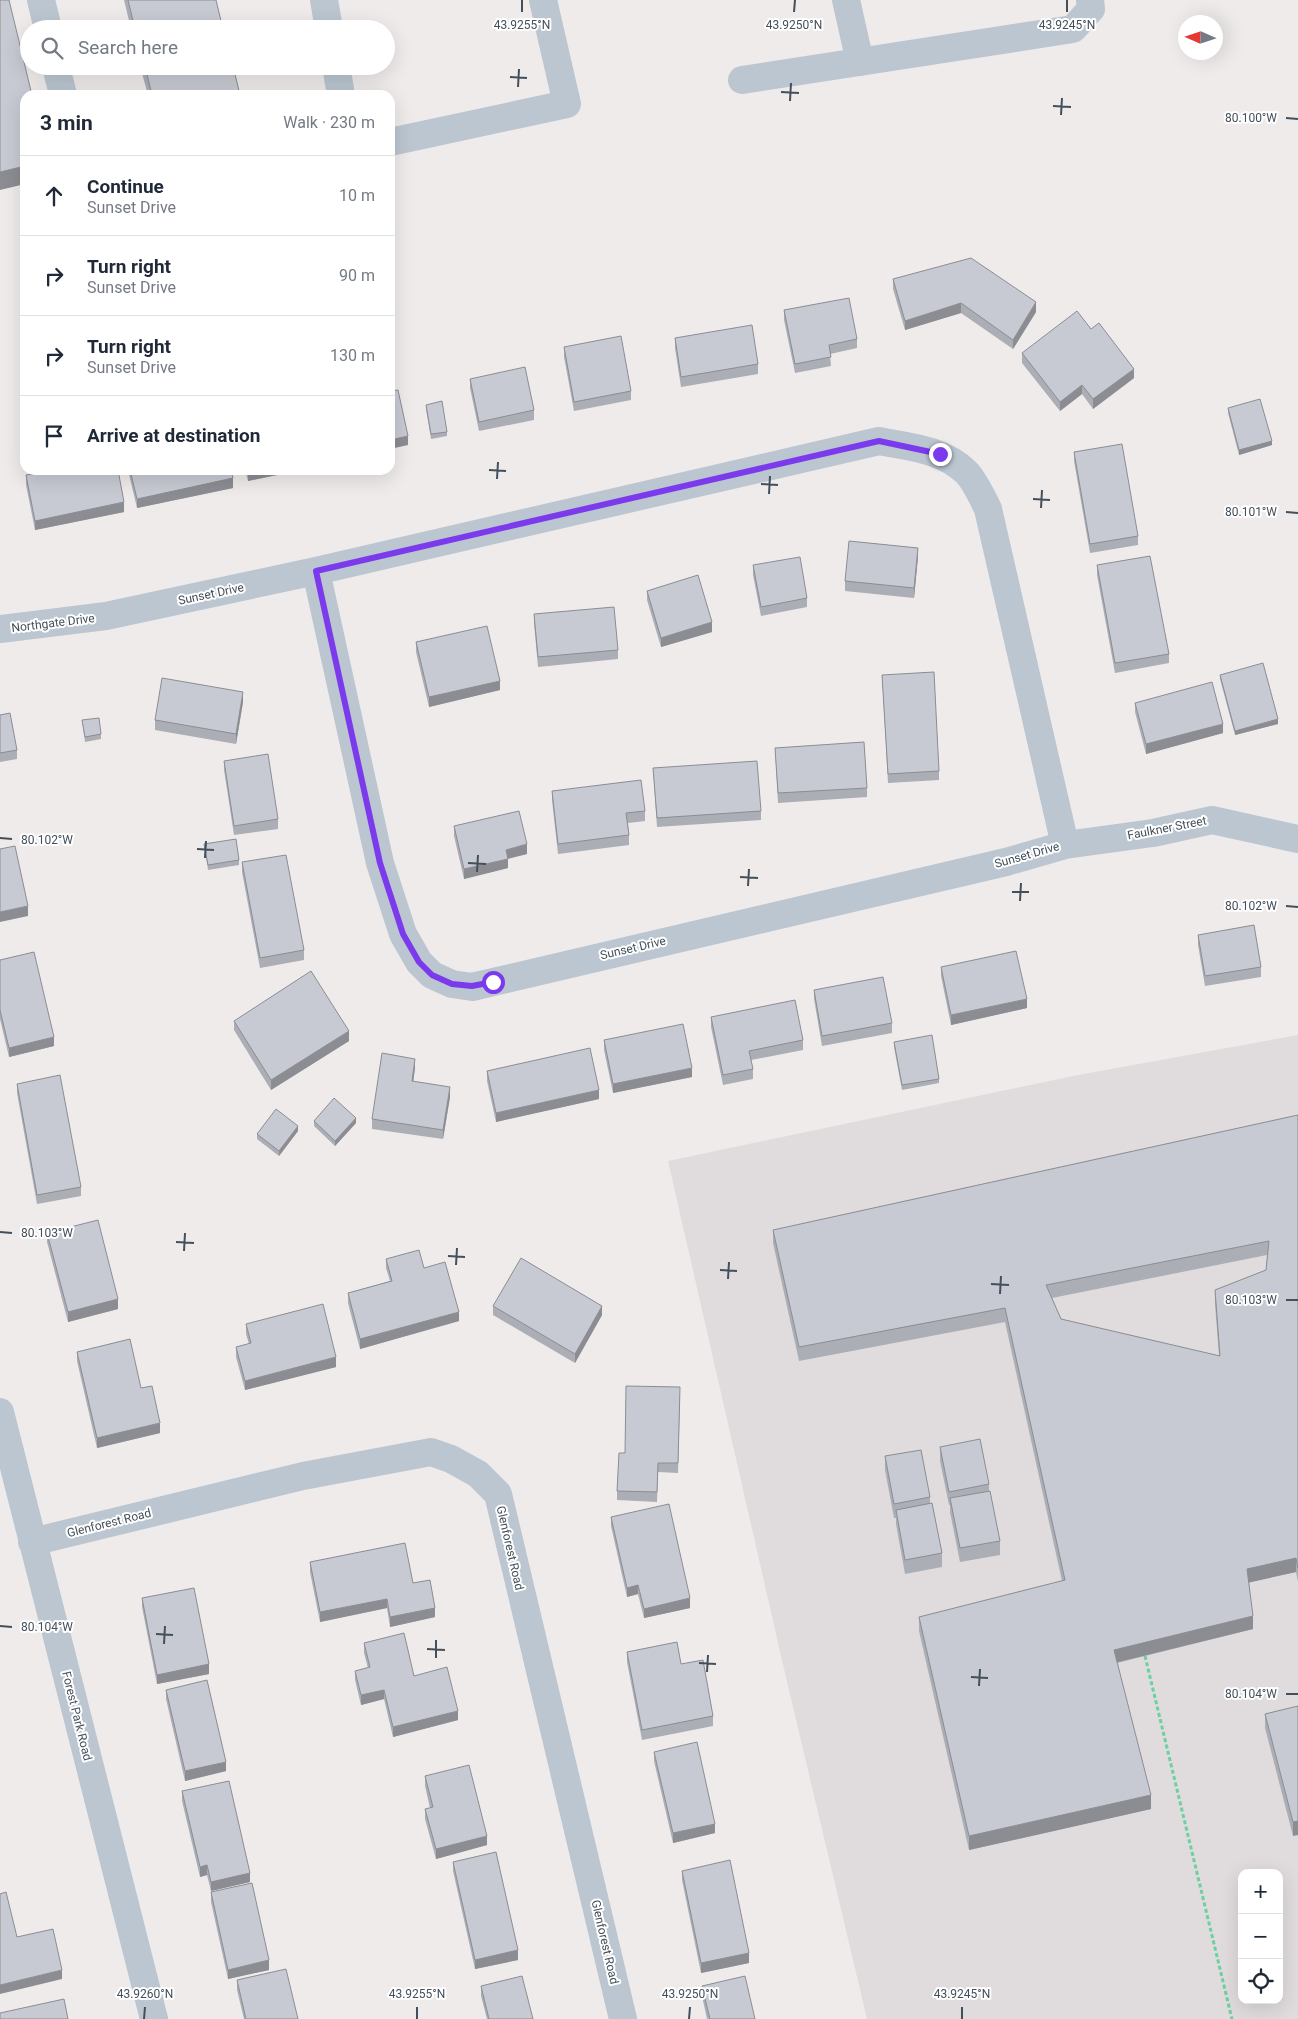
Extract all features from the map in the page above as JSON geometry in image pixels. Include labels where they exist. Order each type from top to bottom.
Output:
[{"type":"street","points":[[41,0],[46,20]]},
{"type":"street","points":[[324,0],[328,20]]},
{"type":"street","points":[[395,141],[567,104],[543,0]]},
{"type":"street","points":[[846,0],[860,62]]},
{"type":"street","points":[[742,80],[1073,29],[1091,9],[1090,0]]},
{"type":"street","points":[[58,75],[62,90]]},
{"type":"street","points":[[338,75],[340,90]]},
{"type":"street","name":"Sunset Drive","points":[[106,616],[316,571],[879,441],[940,454],[966,472],[988,509],[1065,845],[1006,862],[486,983],[472,986],[452,984],[432,975],[419,962],[403,934],[380,863],[316,571]]},
{"type":"street","name":"Northgate Drive","points":[[0,629],[106,616]]},
{"type":"street","name":"Faulkner Street","points":[[1065,845],[1153,833],[1212,820],[1298,839]]},
{"type":"street","name":"Forest Park Road","points":[[0,1412],[154,2019]]},
{"type":"street","name":"Glenforest Road","points":[[32,1542],[303,1476],[430,1452],[451,1459],[478,1474],[498,1494],[623,2019]]},
{"type":"path","points":[[1145,1656],[1232,2019]]},
{"type":"shaded area","points":[[1298,1035],[1298,2019],[867,2019],[784,1669],[668,1161],[1078,1075]]},
{"type":"building","points":[[0,0],[9,0],[20,45],[20,75],[27,75],[31,90],[20,90],[20,167],[0,172]]},
{"type":"building","points":[[128,0],[216,0],[221,20],[133,20]]},
{"type":"building","points":[[147,75],[235,75],[239,90],[151,90]]},
{"type":"building","points":[[971,258],[1036,302],[1013,340],[961,303],[905,321],[893,279]]},
{"type":"building","points":[[849,298],[857,339],[829,345],[831,357],[795,364],[784,310]]},
{"type":"building","points":[[1077,311],[1091,329],[1099,323],[1134,369],[1093,399],[1082,385],[1060,402],[1022,353]]},
{"type":"building","points":[[752,325],[758,364],[681,377],[675,338]]},
{"type":"building","points":[[621,336],[631,391],[574,402],[564,347]]},
{"type":"building","points":[[525,367],[534,410],[479,422],[470,379]]},
{"type":"building","points":[[395,390],[398,390],[408,436],[395,439]]},
{"type":"building","points":[[1260,399],[1272,441],[1239,450],[1228,408]]},
{"type":"building","points":[[442,401],[447,432],[431,434],[426,405]]},
{"type":"building","points":[[1122,444],[1138,536],[1090,544],[1074,452]]},
{"type":"building","points":[[26,475],[119,475],[124,502],[35,521]]},
{"type":"building","points":[[131,475],[232,475],[233,478],[137,499]]},
{"type":"building","points":[[849,541],[918,548],[914,588],[845,581]]},
{"type":"building","points":[[1150,556],[1169,654],[1115,663],[1097,565]]},
{"type":"building","points":[[800,557],[807,598],[761,607],[753,565]]},
{"type":"building","points":[[698,575],[712,622],[661,638],[647,591]]},
{"type":"building","points":[[614,607],[618,650],[538,657],[534,614]]},
{"type":"building","points":[[487,626],[500,681],[429,697],[416,642]]},
{"type":"building","points":[[1263,663],[1278,719],[1235,731],[1220,675]]},
{"type":"building","points":[[934,672],[939,771],[888,774],[882,675]]},
{"type":"building","points":[[162,678],[243,692],[236,734],[155,720]]},
{"type":"building","points":[[1212,682],[1223,724],[1146,744],[1135,703]]},
{"type":"building","points":[[10,713],[17,750],[0,753],[0,715]]},
{"type":"building","points":[[99,718],[101,734],[85,737],[82,720]]},
{"type":"building","points":[[864,742],[867,788],[778,793],[775,748]]},
{"type":"building","points":[[268,754],[278,819],[234,826],[224,761]]},
{"type":"building","points":[[757,761],[761,811],[657,818],[653,768]]},
{"type":"building","points":[[641,780],[645,811],[626,813],[629,835],[558,844],[552,791]]},
{"type":"building","points":[[519,811],[527,844],[506,850],[508,859],[464,869],[454,826]]},
{"type":"building","points":[[236,839],[239,860],[208,865],[204,844]]},
{"type":"building","points":[[15,846],[28,906],[0,912],[0,849]]},
{"type":"building","points":[[286,855],[304,950],[260,958],[242,862]]},
{"type":"building","points":[[1254,925],[1261,967],[1205,976],[1198,935]]},
{"type":"building","points":[[1016,951],[1027,999],[951,1015],[941,967]]},
{"type":"building","points":[[34,952],[54,1037],[9,1048],[0,1010],[0,960]]},
{"type":"building","points":[[311,971],[349,1031],[271,1080],[234,1021]]},
{"type":"building","points":[[883,977],[892,1023],[822,1036],[814,990]]},
{"type":"building","points":[[795,1000],[803,1040],[749,1051],[753,1069],[723,1075],[711,1017]]},
{"type":"building","points":[[683,1024],[692,1068],[613,1084],[604,1040]]},
{"type":"building","points":[[932,1035],[939,1079],[902,1085],[894,1042]]},
{"type":"building","points":[[590,1048],[599,1090],[496,1113],[487,1071]]},
{"type":"building","points":[[382,1053],[415,1059],[412,1081],[450,1087],[443,1130],[372,1119]]},
{"type":"building","points":[[60,1075],[81,1187],[37,1195],[17,1084]]},
{"type":"building","points":[[334,1098],[356,1118],[335,1141],[314,1121]]},
{"type":"building","points":[[276,1109],[298,1126],[279,1151],[257,1134]]},
{"type":"building","points":[[1298,1115],[1298,1568],[1296,1558],[1247,1569],[1253,1616],[1114,1650],[1151,1795],[969,1836],[919,1617],[1065,1580],[1005,1308],[799,1347],[773,1230]],"holes":[[[1269,1241],[1266,1270],[1215,1290],[1220,1356],[1061,1319],[1046,1285]]]},
{"type":"building","points":[[98,1220],[118,1299],[68,1312],[47,1233]]},
{"type":"building","points":[[419,1250],[424,1268],[445,1262],[459,1312],[360,1339],[348,1293],[392,1281],[386,1259]]},
{"type":"building","points":[[521,1258],[602,1306],[575,1354],[493,1306]]},
{"type":"building","points":[[323,1304],[336,1357],[245,1381],[236,1347],[251,1343],[246,1324]]},
{"type":"building","points":[[130,1339],[141,1388],[152,1386],[160,1423],[97,1438],[77,1352]]},
{"type":"building","points":[[626,1386],[680,1387],[678,1463],[658,1463],[657,1492],[617,1491],[619,1453],[625,1453]]},
{"type":"building","points":[[980,1439],[989,1484],[949,1492],[940,1447]]},
{"type":"building","points":[[921,1450],[930,1497],[894,1504],[885,1456]]},
{"type":"building","points":[[990,1491],[1000,1541],[960,1548],[950,1498]]},
{"type":"building","points":[[932,1503],[942,1553],[905,1560],[896,1510]]},
{"type":"building","points":[[669,1504],[690,1598],[644,1609],[638,1585],[627,1588],[611,1517]]},
{"type":"building","points":[[405,1543],[413,1583],[430,1580],[435,1608],[390,1617],[387,1599],[320,1612],[310,1562]]},
{"type":"building","points":[[194,1588],[209,1664],[157,1675],[142,1598]]},
{"type":"building","points":[[404,1633],[414,1676],[447,1667],[458,1711],[393,1727],[384,1690],[361,1695],[355,1671],[370,1667],[364,1643]]},
{"type":"building","points":[[677,1642],[681,1664],[703,1660],[713,1716],[642,1730],[627,1652]]},
{"type":"building","points":[[207,1680],[226,1762],[185,1771],[166,1690]]},
{"type":"building","points":[[1298,1706],[1298,1821],[1293,1822],[1265,1714]]},
{"type":"building","points":[[697,1742],[715,1824],[673,1833],[654,1752]]},
{"type":"building","points":[[469,1765],[487,1836],[436,1849],[425,1809],[433,1807],[425,1776]]},
{"type":"building","points":[[229,1781],[250,1873],[211,1882],[207,1865],[200,1867],[182,1791]]},
{"type":"building","points":[[496,1852],[518,1950],[475,1960],[453,1862]]},
{"type":"building","points":[[730,1860],[749,1953],[701,1963],[682,1871]]},
{"type":"building","points":[[252,1883],[269,1960],[228,1970],[211,1892]]},
{"type":"building","points":[[6,1892],[17,1937],[53,1929],[62,1970],[0,1985],[0,1894]]},
{"type":"building","points":[[286,1969],[298,2019],[246,2019],[237,1980]]},
{"type":"building","points":[[522,1976],[533,2019],[489,2019],[481,1986]]},
{"type":"building","points":[[745,1976],[755,2019],[710,2019],[702,1986]]},
{"type":"building","points":[[64,1999],[68,2019],[0,2019],[0,2013]]},
{"type":"route","points":[[493,982],[472,986],[452,984],[432,975],[419,962],[403,934],[380,863],[316,571],[879,441],[940,454]]}]
